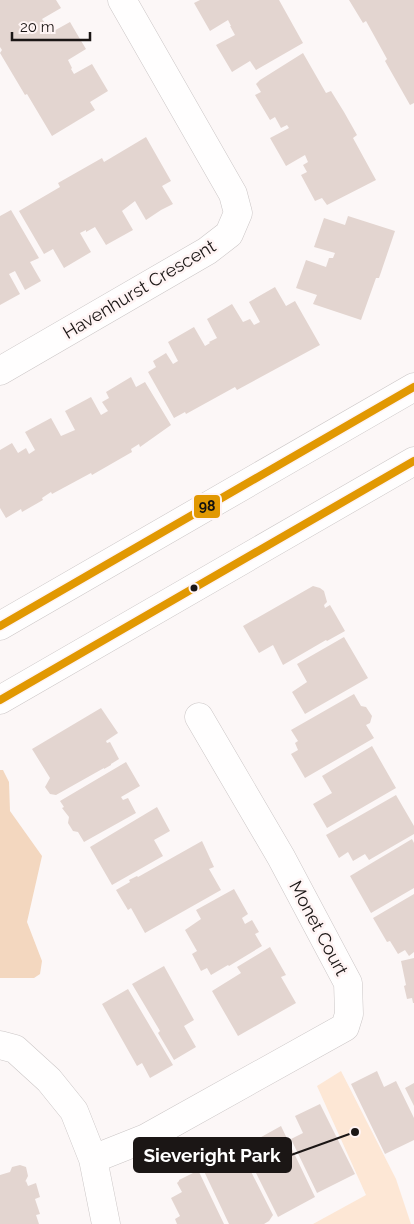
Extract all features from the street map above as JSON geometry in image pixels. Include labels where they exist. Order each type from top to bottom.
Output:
[{"type":"street","name":"Havenhurst Crescent","points":[[0,371],[206,251],[229,234],[238,213],[233,194],[122,0]]},
{"type":"street","points":[[0,626],[414,387]]},
{"type":"street","points":[[0,700],[414,461]]},
{"type":"street","name":"Monet Court","points":[[92,1159],[146,1138],[312,1046],[345,1026],[349,1014],[348,983],[281,857],[200,718]]},
{"type":"street","points":[[8,1047],[49,1080],[74,1111],[92,1159],[106,1224]]},
{"type":"shaded area","points":[[0,770],[3,770],[9,782],[10,811],[42,856],[27,922],[42,961],[40,974],[34,978],[0,978]]},
{"type":"shaded area","points":[[341,1071],[396,1179],[411,1224],[313,1224],[366,1195],[317,1086]]},
{"type":"building","points":[[0,0],[56,0],[61,8],[42,19],[52,32],[70,22],[86,49],[68,60],[71,69],[74,74],[92,64],[108,91],[90,102],[95,110],[52,136],[0,53],[2,50],[0,47]]},
{"type":"building","points":[[200,0],[279,0],[303,43],[256,70],[250,61],[232,72],[216,45],[235,35],[231,26],[228,20],[210,31],[194,3]]},
{"type":"building","points":[[349,0],[414,0],[414,103],[410,105],[385,61],[387,59],[366,21],[363,23]]},
{"type":"building","points":[[303,53],[326,93],[331,91],[344,112],[357,135],[353,138],[376,180],[327,205],[322,198],[315,201],[301,175],[307,172],[303,165],[308,162],[305,155],[286,166],[270,138],[289,128],[287,125],[281,128],[275,117],[270,120],[255,95],[261,92],[256,84],[260,80]]},
{"type":"building","points":[[146,137],[171,181],[162,186],[173,204],[146,220],[135,201],[122,211],[133,230],[106,245],[95,227],[80,233],[91,252],[64,268],[53,249],[44,254],[19,211],[60,187],[58,183],[102,158],[104,162]]},
{"type":"building","points":[[11,210],[39,258],[30,262],[41,281],[25,290],[15,271],[9,274],[20,294],[0,305],[0,216]]},
{"type":"building","points":[[348,216],[395,231],[379,278],[376,278],[361,320],[313,304],[317,295],[296,288],[306,260],[326,267],[329,258],[333,258],[335,253],[314,247],[324,218],[345,225]]},
{"type":"building","points":[[275,287],[286,306],[295,301],[320,345],[237,390],[235,387],[186,414],[185,412],[174,418],[148,372],[156,367],[153,361],[166,353],[173,364],[178,361],[168,342],[194,327],[205,346],[217,338],[207,319],[232,304],[243,322],[250,319],[254,325],[260,322],[249,302]]},
{"type":"building","points":[[131,377],[136,387],[145,382],[171,425],[140,447],[139,444],[131,449],[132,452],[92,475],[91,473],[52,494],[51,492],[42,498],[43,500],[22,512],[21,509],[6,518],[0,508],[0,450],[12,443],[18,453],[26,448],[29,454],[35,450],[25,432],[51,418],[61,436],[75,430],[65,411],[91,397],[101,415],[108,411],[102,402],[109,398],[106,392]]},
{"type":"building","points":[[313,586],[324,591],[327,602],[324,605],[325,608],[330,605],[345,631],[283,665],[273,645],[259,653],[243,626]]},
{"type":"building","points":[[344,637],[368,678],[305,714],[292,692],[307,682],[297,664]]},
{"type":"building","points":[[354,694],[361,706],[366,707],[372,716],[370,723],[366,725],[374,738],[305,778],[291,754],[298,750],[295,743],[298,741],[291,730]]},
{"type":"building","points":[[101,708],[118,733],[106,741],[107,743],[110,742],[119,759],[56,795],[50,794],[45,787],[50,778],[32,749]]},
{"type":"building","points":[[372,746],[396,788],[327,828],[313,804],[332,793],[322,776]]},
{"type":"building","points":[[126,762],[140,786],[121,797],[123,800],[128,798],[136,813],[84,842],[78,832],[73,831],[68,823],[69,817],[62,808],[64,807],[60,801]]},
{"type":"building","points":[[396,795],[414,826],[414,834],[369,860],[365,854],[353,861],[348,852],[339,858],[326,835]]},
{"type":"building","points":[[157,807],[170,831],[154,840],[163,856],[112,885],[90,847]]},
{"type":"building","points":[[412,839],[414,843],[414,888],[371,913],[350,876]]},
{"type":"building","points":[[202,841],[214,867],[209,869],[221,890],[145,933],[131,908],[128,910],[116,890],[130,882],[129,880],[138,877]]},
{"type":"building","points":[[234,889],[248,914],[242,918],[245,924],[252,920],[259,932],[255,934],[262,946],[211,975],[207,968],[201,971],[192,954],[197,951],[185,930],[201,919],[196,910]]},
{"type":"building","points":[[414,894],[414,952],[409,956],[405,950],[398,954],[390,941],[387,942],[373,918]]},
{"type":"building","points":[[270,947],[286,975],[281,977],[296,1003],[238,1036],[212,991],[241,973],[237,967]]},
{"type":"building","points":[[414,958],[413,1003],[412,998],[407,999],[401,961]]},
{"type":"building","points":[[164,966],[194,1020],[184,1026],[196,1047],[174,1060],[158,1033],[160,1031],[132,984]]},
{"type":"building","points":[[128,989],[173,1065],[150,1078],[142,1063],[137,1066],[102,1004]]},
{"type":"building","points":[[377,1071],[384,1087],[396,1081],[414,1118],[414,1140],[385,1154],[351,1084]]},
{"type":"building","points":[[414,1083],[414,1106],[405,1088]]},
{"type":"building","points":[[320,1104],[355,1174],[317,1193],[291,1139],[303,1133],[295,1116]]},
{"type":"building","points":[[281,1126],[315,1197],[278,1217],[243,1147]]},
{"type":"building","points":[[242,1154],[273,1215],[264,1224],[229,1224],[202,1167],[220,1158],[223,1164]]},
{"type":"building","points":[[20,1165],[26,1167],[28,1176],[25,1182],[28,1186],[36,1183],[40,1197],[35,1199],[40,1214],[36,1215],[39,1224],[0,1224],[0,1175],[10,1172],[12,1167]]},
{"type":"building","points":[[199,1172],[224,1224],[177,1224],[175,1219],[180,1216],[171,1198],[182,1192],[177,1183],[179,1180]]},
{"type":"transit line","name":"98","points":[[0,626],[414,387]]},
{"type":"transit line","name":"98","points":[[0,700],[414,461]]},
{"type":"place","name":"Sieveright Park","points":[[355,1132]]}]
